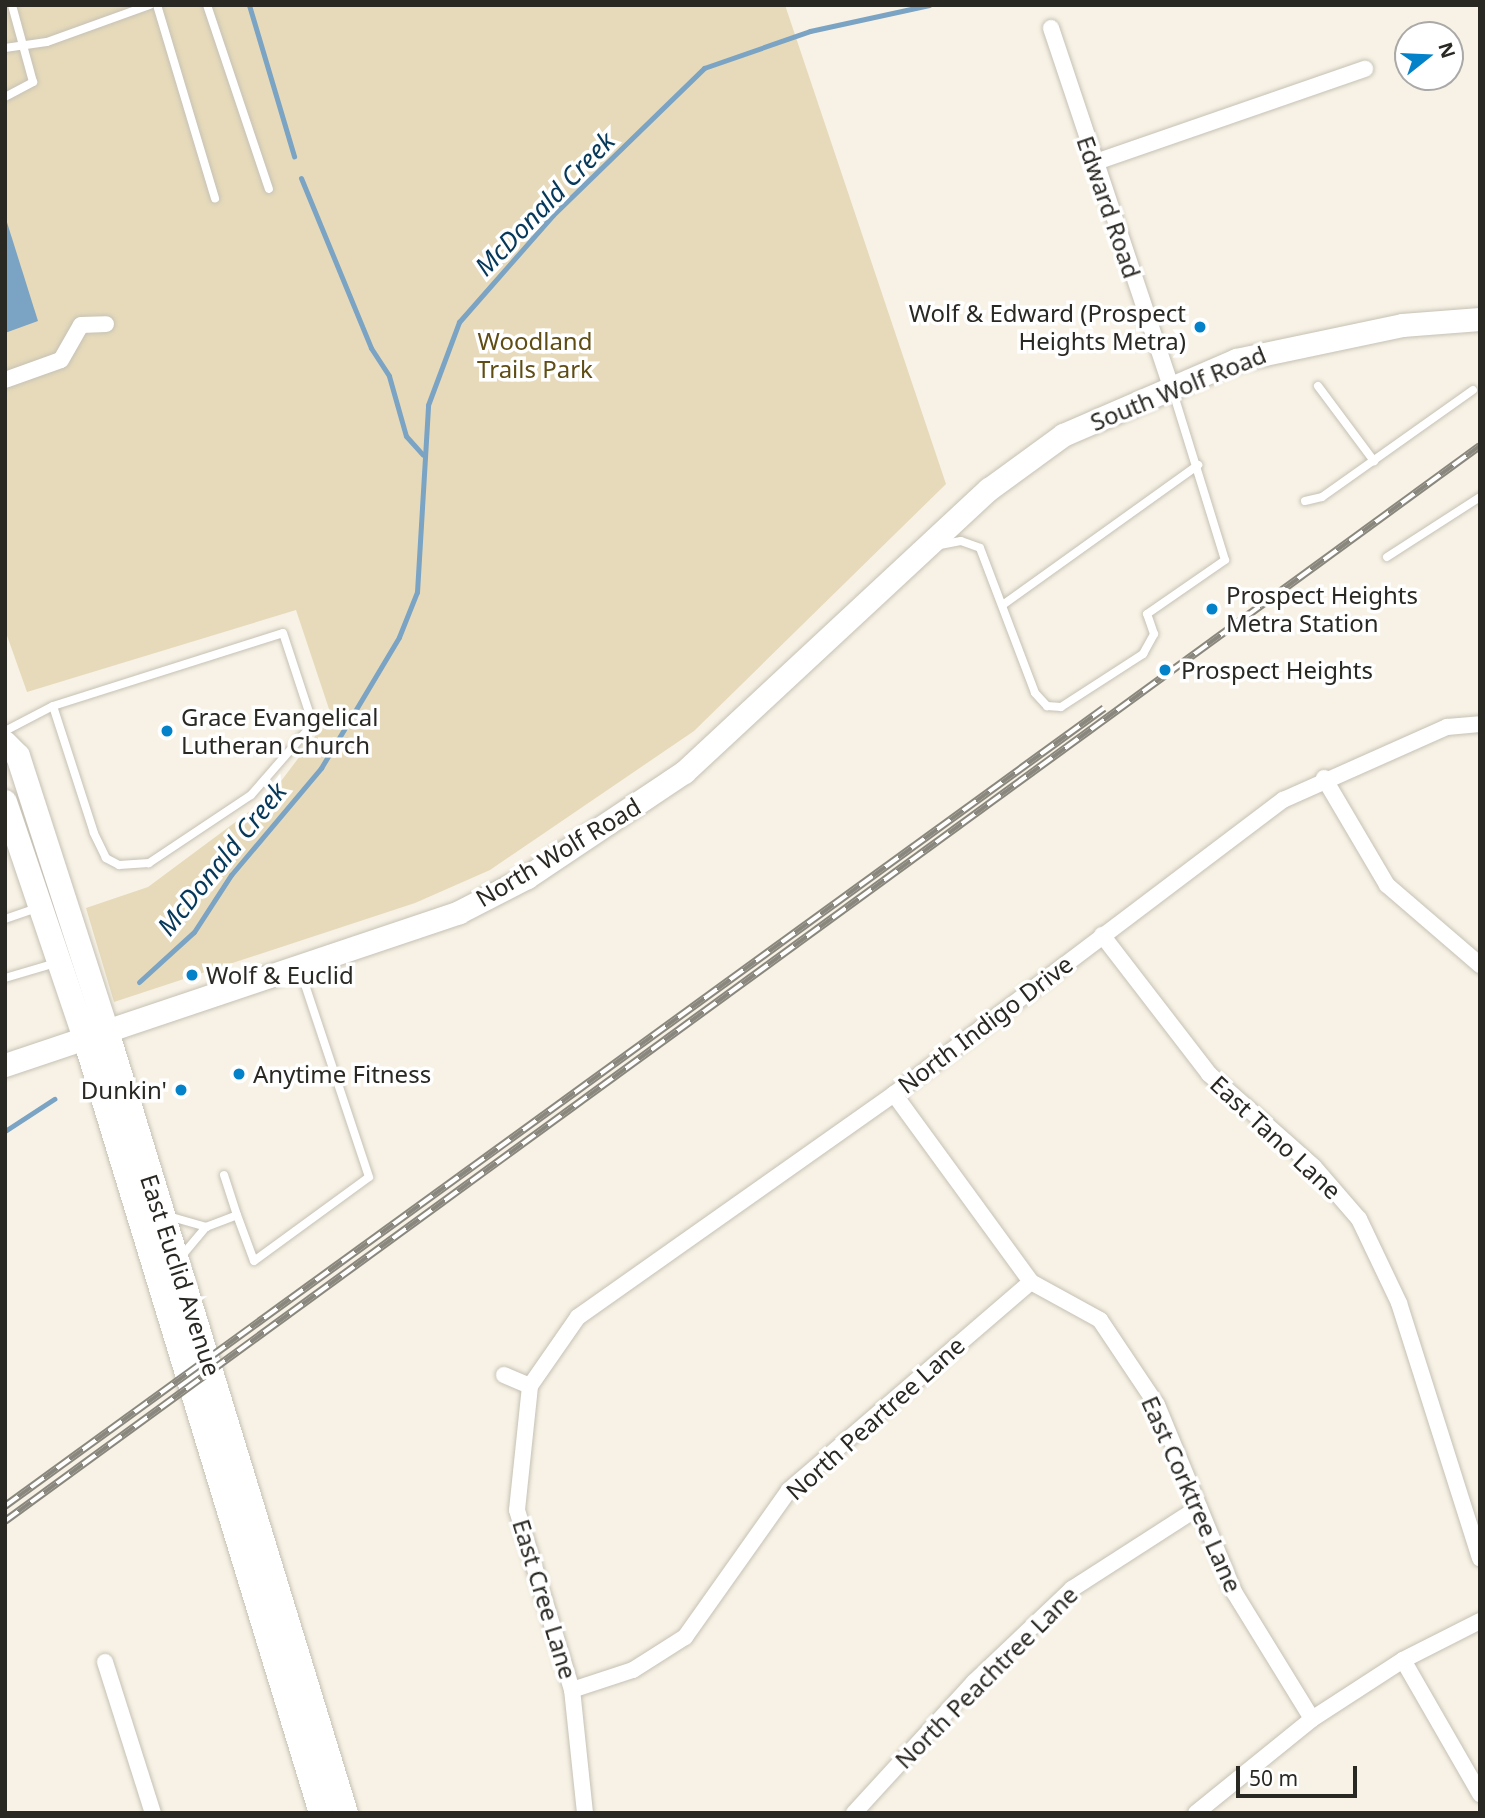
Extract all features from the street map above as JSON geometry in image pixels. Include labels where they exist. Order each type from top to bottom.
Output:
[{"type":"main road","name":"South Wolf Road","points":[[918,555],[989,489],[1063,435],[1171,386],[1293,345],[1402,325],[1480,319]]},
{"type":"main road","name":"North Wolf Road","points":[[5,1065],[459,912],[598,834],[684,772],[918,555]]},
{"type":"main road","name":"East Euclid Avenue","points":[[5,743],[19,756],[96,1035],[321,1813]]},
{"type":"main road","name":"East Euclid Avenue","points":[[5,802],[60,961],[96,1035],[160,1214],[346,1813]]},
{"type":"street","name":"Edward Road","points":[[1051,28],[1093,163],[1171,386]]},
{"type":"street","points":[[1093,163],[1365,69]]},
{"type":"street","points":[[5,380],[61,360],[81,325],[106,324]]},
{"type":"street","name":"North Indigo Drive","points":[[530,1386],[588,1310],[894,1094],[1283,800],[1324,778],[1447,727],[1480,724]]},
{"type":"street","points":[[1324,778],[1387,885],[1480,965]]},
{"type":"street","name":"East Tano Lane","points":[[1102,935],[1209,1074],[1314,1167],[1359,1219],[1399,1303],[1480,1558]]},
{"type":"street","name":"East Corktree Lane","points":[[894,1094],[1031,1282],[1100,1320],[1157,1405],[1255,1634],[1312,1719]]},
{"type":"street","name":"North Peartree Lane","points":[[572,1690],[633,1670],[685,1637],[789,1490],[1031,1282]]},
{"type":"street","points":[[504,1375],[530,1386]]},
{"type":"street","name":"East Cree Lane","points":[[530,1386],[517,1510],[572,1690],[585,1813]]},
{"type":"street","name":"North Peachtree Lane","points":[[854,1813],[974,1682],[1072,1588],[1199,1507]]},
{"type":"street","points":[[1196,1813],[1312,1719],[1403,1660],[1480,1621]]},
{"type":"street","points":[[1403,1660],[1480,1794]]},
{"type":"street","points":[[105,1662],[153,1813]]},
{"type":"lane","points":[[5,97],[33,82],[12,5]]},
{"type":"lane","points":[[5,48],[23,46],[150,5]]},
{"type":"lane","points":[[157,5],[215,198]]},
{"type":"lane","points":[[207,5],[269,189]]},
{"type":"lane","points":[[918,555],[961,541],[980,548],[992,567],[1027,674],[1047,706],[1061,707],[1143,654],[1154,634],[1147,614],[1224,560],[1198,465],[1171,386]]},
{"type":"lane","points":[[1318,386],[1374,461]]},
{"type":"lane","points":[[1305,501],[1322,498],[1473,390]]},
{"type":"lane","points":[[1004,604],[1198,465]]},
{"type":"lane","points":[[1387,557],[1480,497]]},
{"type":"lane","points":[[5,731],[54,706],[283,633],[313,724],[281,767],[251,795],[149,863],[119,865],[106,858],[94,833],[54,706]]},
{"type":"lane","points":[[5,919],[41,906]]},
{"type":"lane","points":[[5,978],[60,961]]},
{"type":"lane","points":[[224,1175],[254,1261],[369,1177],[299,965]]},
{"type":"lane","points":[[160,1214],[206,1227]]},
{"type":"lane","points":[[176,1262],[206,1227],[237,1215]]},
{"type":"green space","name":"Woodland Trails Park","points":[[5,5],[785,5],[946,484],[694,731],[490,870],[415,903],[114,1002],[86,908],[148,887],[269,797],[331,715],[296,610],[27,692],[5,630]]},
{"type":"water","points":[[5,216],[38,321],[5,333]]},
{"type":"waterway","points":[[249,5],[294,156]]},
{"type":"waterway","name":"McDonald Creek","points":[[139,982],[194,932],[231,875],[321,768],[399,637],[417,592],[428,405],[459,322],[553,215],[704,68],[810,31],[929,5]]},
{"type":"waterway","points":[[301,178],[371,348],[389,376],[406,436],[423,455]]},
{"type":"waterway","name":"McDonald Creek","points":[[5,1131],[54,1099]]},
{"type":"railway","points":[[5,1521],[1480,446]]},
{"type":"railway","points":[[5,1506],[1104,708]]},
{"type":"place","name":"Wolf & Edward (Prospect Heights Metra)","points":[[1200,327]]},
{"type":"place","name":"Prospect Heights Metra Station","points":[[1212,609]]},
{"type":"place","name":"Prospect Heights","points":[[1165,670]]},
{"type":"place","name":"Grace Evangelical Lutheran Church","points":[[167,731]]},
{"type":"place","name":"Wolf & Euclid","points":[[192,975]]},
{"type":"place","name":"Anytime Fitness","points":[[239,1074]]},
{"type":"place","name":"Dunkin'","points":[[181,1090]]}]
